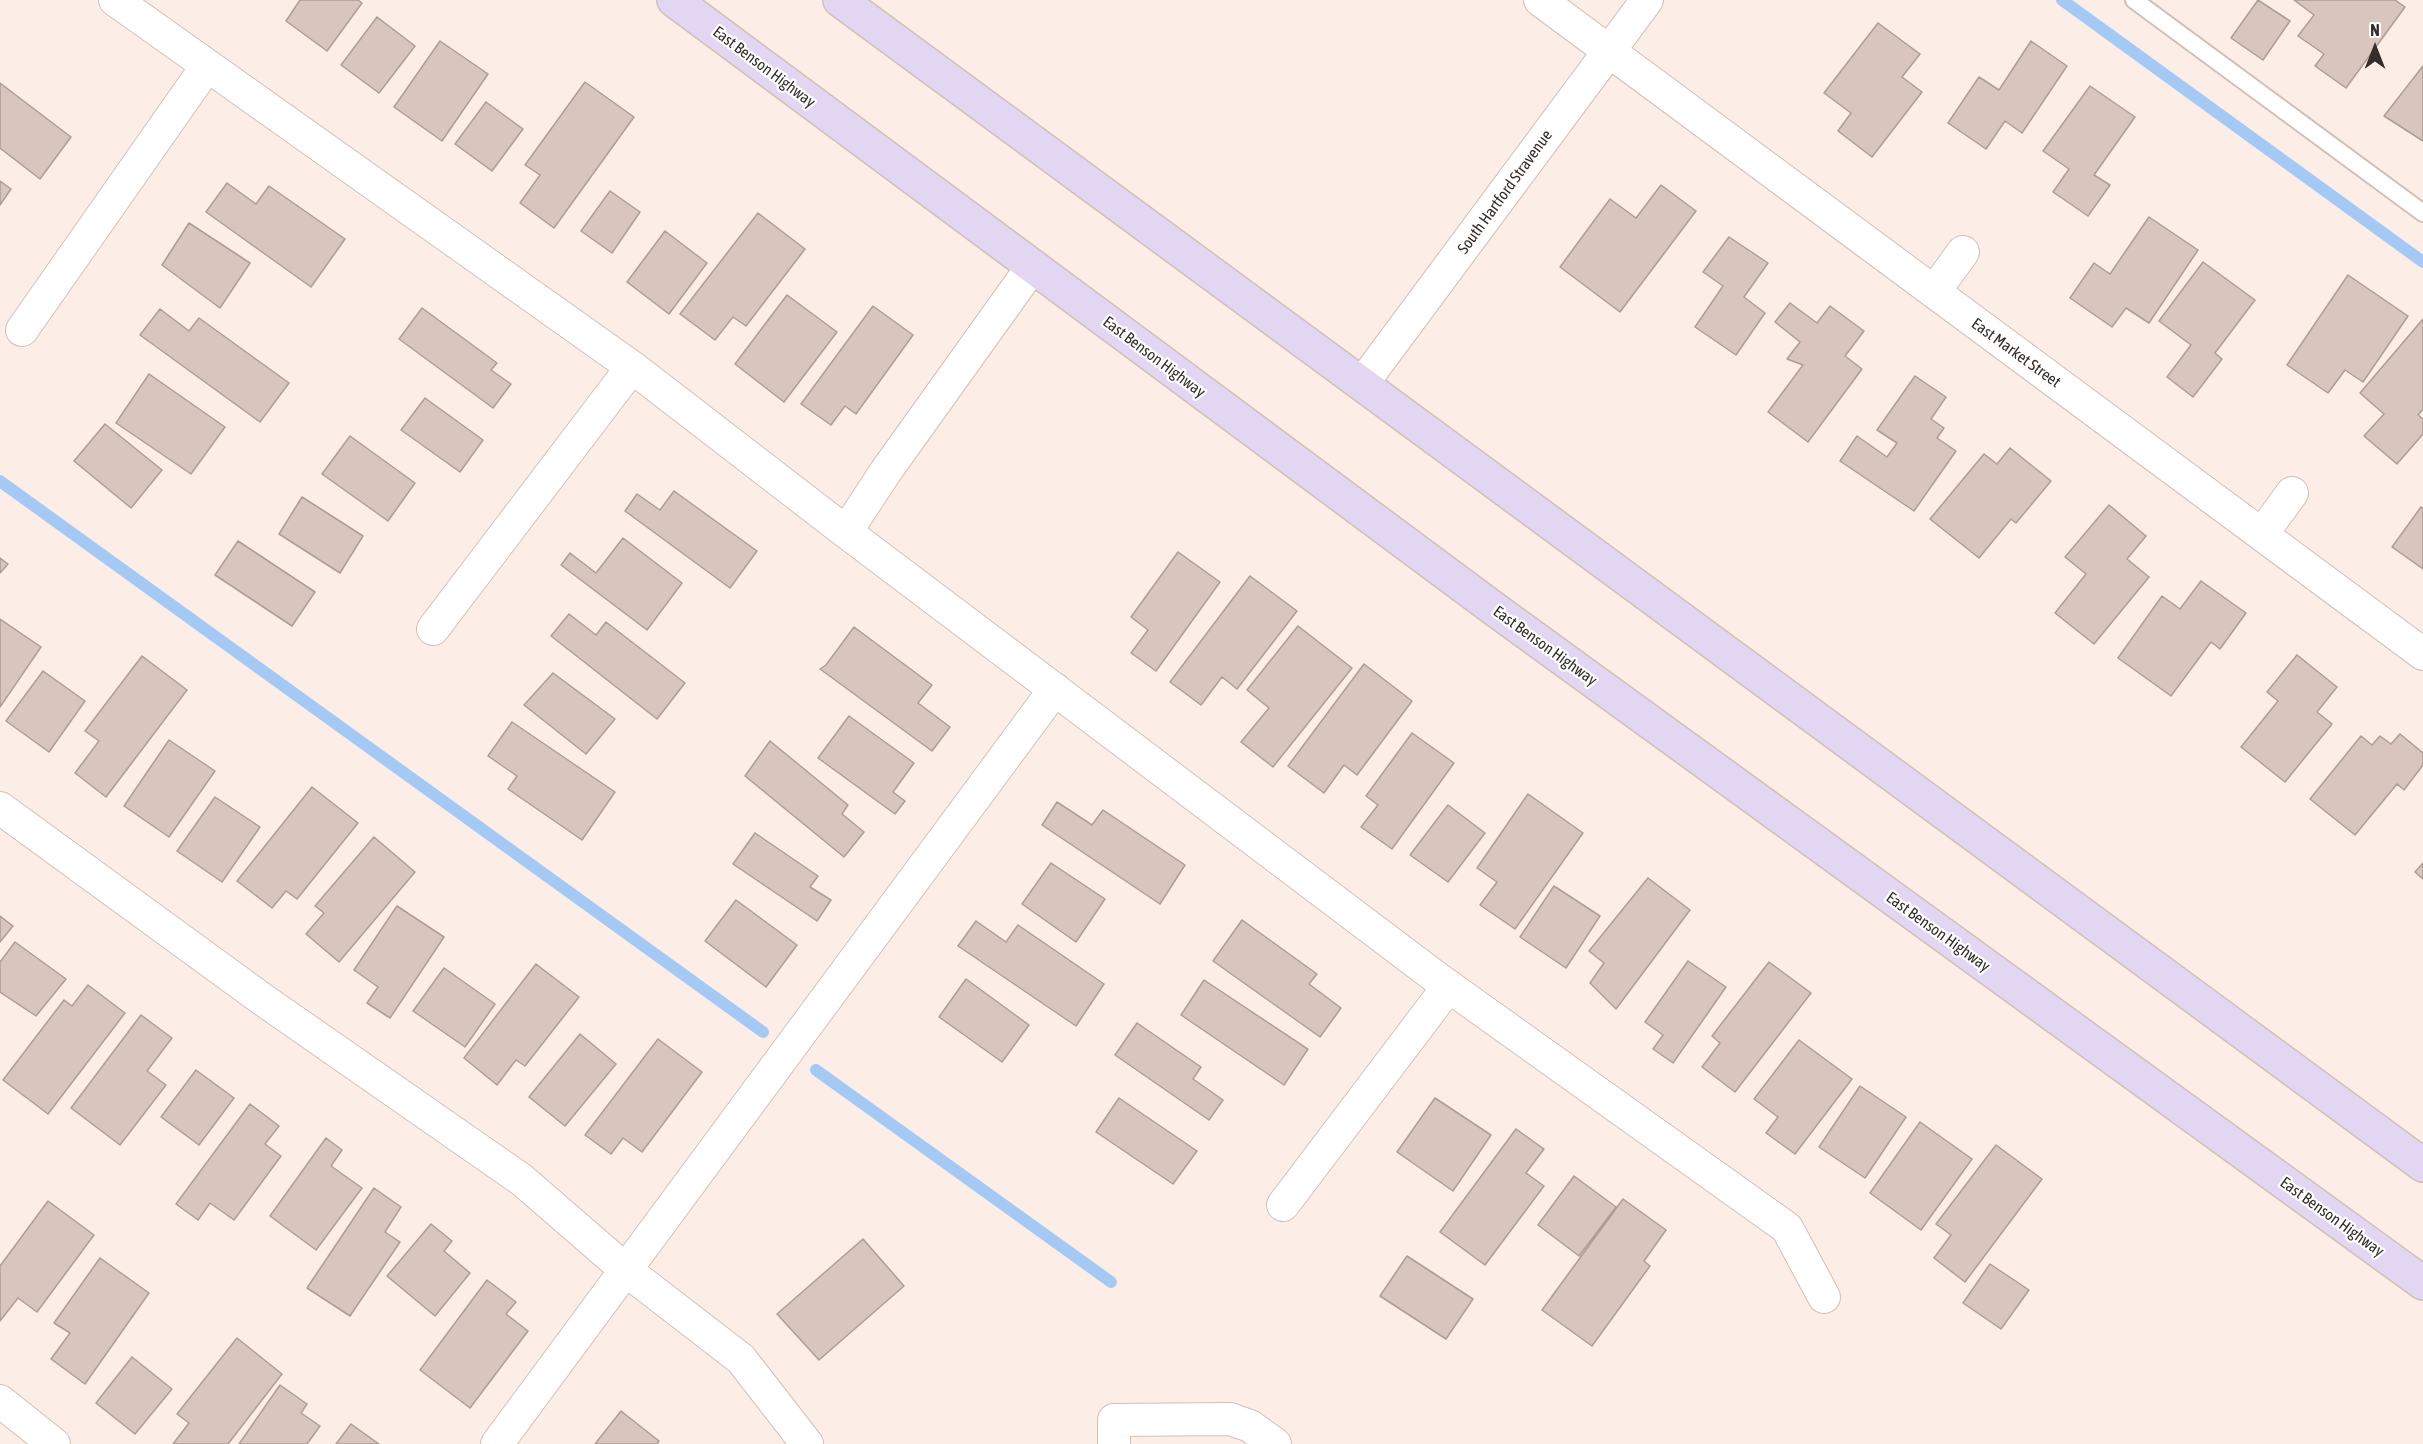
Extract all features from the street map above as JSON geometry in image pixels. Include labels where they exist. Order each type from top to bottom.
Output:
[{"type":"main road","name":"East Benson Highway","points":[[674,0],[1488,604],[2423,1283]]},
{"type":"main road","points":[[840,0],[2423,1165]]},
{"type":"street","points":[[114,0],[632,367],[846,532],[1448,987],[1787,1228],[1824,1297]]},
{"type":"street","name":"East Market Street","points":[[1540,0],[2423,654]]},
{"type":"street","name":"South Hartford Stravenue","points":[[1362,384],[1647,0]]},
{"type":"street","points":[[22,330],[207,66]]},
{"type":"street","points":[[1934,292],[1963,252]]},
{"type":"street","points":[[846,532],[886,471],[1032,267]]},
{"type":"street","points":[[433,629],[632,367]]},
{"type":"street","points":[[2262,534],[2292,493]]},
{"type":"street","points":[[497,1444],[1055,689]]},
{"type":"street","points":[[0,808],[253,992],[522,1180],[627,1271],[741,1359],[807,1444]]},
{"type":"street","points":[[1283,1205],[1448,987]]},
{"type":"street","points":[[0,1401],[54,1444]]},
{"type":"street","points":[[1114,1432],[1230,1419],[1250,1426],[1275,1444]]},
{"type":"lane","points":[[2134,0],[2423,213]]},
{"type":"building","points":[[300,0],[358,0],[362,3],[327,51],[286,21]]},
{"type":"building","points":[[2258,0],[2290,21],[2263,60],[2231,38]]},
{"type":"building","points":[[2294,0],[2395,0],[2405,7],[2346,88],[2315,66],[2324,54],[2298,36],[2314,15]]},
{"type":"building","points":[[377,17],[415,46],[379,93],[341,65]]},
{"type":"building","points":[[1878,23],[1920,54],[1902,77],[1922,92],[1872,157],[1838,131],[1851,113],[1824,93]]},
{"type":"building","points":[[440,41],[488,74],[442,141],[394,107]]},
{"type":"building","points":[[2031,41],[2067,66],[2022,133],[2005,121],[1986,149],[1948,123],[1979,77],[1999,90]]},
{"type":"building","points":[[2423,66],[2423,141],[2384,116]]},
{"type":"building","points":[[585,82],[634,117],[554,228],[520,203],[540,175],[525,165]]},
{"type":"building","points":[[0,83],[71,137],[40,179],[0,148]]},
{"type":"building","points":[[2090,86],[2135,117],[2094,175],[2110,185],[2088,216],[2053,192],[2069,169],[2043,151]]},
{"type":"building","points":[[486,102],[523,129],[492,171],[455,144]]},
{"type":"building","points":[[0,181],[11,189],[0,205]]},
{"type":"building","points":[[227,183],[256,204],[269,186],[345,239],[311,287],[206,212]]},
{"type":"building","points":[[1661,185],[1696,211],[1620,312],[1560,267],[1610,199],[1636,218]]},
{"type":"building","points":[[610,191],[640,212],[612,253],[581,231]]},
{"type":"building","points":[[758,213],[805,249],[746,326],[733,317],[715,340],[680,314]]},
{"type":"building","points":[[2149,217],[2198,250],[2149,323],[2126,308],[2112,327],[2070,298],[2094,263],[2110,274]]},
{"type":"building","points":[[189,223],[250,263],[220,308],[162,265]]},
{"type":"building","points":[[665,231],[707,263],[669,314],[627,282]]},
{"type":"building","points":[[1729,237],[1768,263],[1744,297],[1765,313],[1736,355],[1695,327],[1723,286],[1703,272]]},
{"type":"building","points":[[2203,262],[2255,300],[2215,353],[2222,359],[2193,397],[2167,377],[2191,345],[2159,321]]},
{"type":"building","points":[[2348,275],[2408,316],[2363,382],[2345,370],[2328,393],[2287,365]]},
{"type":"building","points":[[787,295],[837,332],[784,402],[735,364]]},
{"type":"building","points":[[1790,303],[1817,323],[1830,306],[1864,331],[1845,356],[1862,369],[1808,442],[1768,412],[1803,365],[1787,359],[1800,342],[1775,322]]},
{"type":"building","points":[[873,306],[913,335],[856,414],[845,406],[831,425],[801,404]]},
{"type":"building","points":[[422,308],[497,363],[491,370],[511,384],[493,408],[399,339]]},
{"type":"building","points":[[160,309],[189,331],[199,318],[289,383],[260,422],[140,335]]},
{"type":"building","points":[[2423,319],[2423,409],[2418,415],[2423,419],[2423,434],[2397,464],[2364,436],[2384,414],[2360,393]]},
{"type":"building","points":[[149,374],[225,427],[191,474],[116,423]]},
{"type":"building","points":[[1915,376],[1946,397],[1931,419],[1944,428],[1937,438],[1956,451],[1914,511],[1840,461],[1857,436],[1887,457],[1897,443],[1877,430]]},
{"type":"building","points":[[425,398],[483,440],[460,472],[401,430]]},
{"type":"building","points":[[105,424],[162,470],[131,508],[74,461]]},
{"type":"building","points":[[350,436],[415,483],[388,521],[322,474]]},
{"type":"building","points":[[2010,448],[2051,481],[2016,523],[2011,519],[1979,558],[1930,519],[1984,454],[1997,464]]},
{"type":"building","points":[[674,491],[757,551],[730,588],[625,511],[637,494],[660,510]]},
{"type":"building","points":[[302,497],[363,536],[340,573],[279,534]]},
{"type":"building","points":[[2109,505],[2146,536],[2127,559],[2149,577],[2094,644],[2055,613],[2086,574],[2065,557]]},
{"type":"building","points":[[2421,507],[2423,508],[2423,569],[2392,547]]},
{"type":"building","points":[[623,538],[682,583],[647,630],[561,565],[570,553],[596,573]]},
{"type":"building","points":[[238,541],[315,592],[292,626],[215,575]]},
{"type":"building","points":[[1178,552],[1220,582],[1156,671],[1131,653],[1148,630],[1131,617]]},
{"type":"building","points":[[0,558],[8,564],[0,573]]},
{"type":"building","points":[[1250,576],[1297,611],[1237,689],[1222,677],[1201,705],[1170,682]]},
{"type":"building","points":[[2201,581],[2246,613],[2220,649],[2211,642],[2171,696],[2118,658],[2162,596],[2180,609]]},
{"type":"building","points":[[569,614],[596,635],[606,622],[685,683],[657,719],[551,636]]},
{"type":"building","points":[[0,619],[41,647],[0,707]]},
{"type":"building","points":[[1298,626],[1352,668],[1273,767],[1241,742],[1269,708],[1247,690]]},
{"type":"building","points":[[854,627],[932,685],[918,703],[950,727],[932,751],[820,669],[826,665]]},
{"type":"building","points":[[2297,655],[2337,687],[2317,712],[2332,724],[2285,782],[2241,747],[2278,701],[2267,692]]},
{"type":"building","points":[[142,656],[187,690],[106,797],[75,773],[99,741],[85,731]]},
{"type":"building","points":[[1364,664],[1412,701],[1357,775],[1344,765],[1324,793],[1288,766]]},
{"type":"building","points":[[43,671],[85,701],[49,752],[6,721]]},
{"type":"building","points":[[553,673],[615,719],[586,754],[524,705]]},
{"type":"building","points":[[849,716],[914,763],[893,792],[905,801],[895,814],[818,758]]},
{"type":"building","points":[[512,722],[615,792],[582,840],[508,789],[517,776],[488,756]]},
{"type":"building","points":[[1412,733],[1454,763],[1392,849],[1361,827],[1378,805],[1366,796]]},
{"type":"building","points":[[2400,734],[2423,753],[2423,765],[2404,790],[2397,784],[2355,835],[2310,799],[2361,736],[2372,745],[2380,736],[2391,744]]},
{"type":"building","points":[[169,740],[215,771],[169,837],[124,806]]},
{"type":"building","points":[[770,741],[848,805],[842,814],[864,832],[844,857],[745,776]]},
{"type":"building","points":[[312,787],[358,823],[297,899],[286,891],[272,908],[237,881]]},
{"type":"building","points":[[1528,794],[1583,833],[1515,929],[1480,905],[1497,882],[1477,868]]},
{"type":"building","points":[[215,797],[260,827],[222,882],[177,851]]},
{"type":"building","points":[[1057,802],[1092,825],[1103,810],[1185,865],[1160,904],[1042,825]]},
{"type":"building","points":[[1448,805],[1485,833],[1448,882],[1410,855]]},
{"type":"building","points":[[755,833],[818,876],[810,887],[831,900],[817,921],[733,864]]},
{"type":"building","points":[[374,837],[415,872],[339,962],[306,934],[324,913],[315,906]]},
{"type":"building","points":[[1051,863],[1105,899],[1076,942],[1022,904]]},
{"type":"building","points":[[2423,863],[2423,879],[2415,872]]},
{"type":"building","points":[[1648,878],[1690,910],[1616,1009],[1590,983],[1604,963],[1589,951]]},
{"type":"building","points":[[1554,886],[1600,916],[1566,968],[1520,937]]},
{"type":"building","points":[[736,900],[797,945],[766,987],[705,941]]},
{"type":"building","points":[[397,906],[444,937],[390,1018],[367,1003],[378,987],[354,970]]},
{"type":"building","points":[[0,916],[13,926],[0,942]]},
{"type":"building","points":[[1242,920],[1317,974],[1309,984],[1341,1008],[1320,1037],[1213,961]]},
{"type":"building","points":[[976,921],[1006,942],[1018,925],[1104,984],[1076,1026],[958,946]]},
{"type":"building","points":[[15,942],[66,979],[36,1016],[0,992],[0,962]]},
{"type":"building","points":[[1688,961],[1726,987],[1673,1063],[1653,1049],[1663,1035],[1645,1022]]},
{"type":"building","points":[[1769,962],[1811,993],[1735,1092],[1702,1067],[1720,1043],[1712,1036]]},
{"type":"building","points":[[536,964],[579,997],[525,1066],[516,1060],[497,1085],[464,1058]]},
{"type":"building","points":[[444,968],[495,1004],[465,1047],[413,1011]]},
{"type":"building","points":[[966,979],[1029,1025],[1002,1062],[939,1017]]},
{"type":"building","points":[[1204,980],[1308,1049],[1284,1085],[1181,1015]]},
{"type":"building","points":[[88,985],[125,1013],[48,1114],[3,1080],[64,1000],[72,1006]]},
{"type":"building","points":[[141,1015],[172,1038],[147,1071],[166,1085],[120,1145],[71,1108]]},
{"type":"building","points":[[1137,1023],[1201,1067],[1193,1079],[1223,1100],[1209,1120],[1115,1055]]},
{"type":"building","points":[[580,1034],[616,1064],[565,1126],[529,1097]]},
{"type":"building","points":[[658,1039],[702,1072],[642,1152],[623,1138],[611,1154],[585,1135]]},
{"type":"building","points":[[1799,1040],[1852,1079],[1795,1154],[1766,1133],[1778,1117],[1754,1099]]},
{"type":"building","points":[[196,1070],[234,1098],[199,1145],[161,1117]]},
{"type":"building","points":[[1860,1086],[1906,1117],[1865,1178],[1819,1147]]},
{"type":"building","points":[[1119,1098],[1197,1151],[1173,1184],[1096,1132]]},
{"type":"building","points":[[1435,1098],[1491,1135],[1453,1191],[1397,1152]]},
{"type":"building","points":[[250,1104],[279,1126],[265,1144],[281,1156],[234,1220],[210,1203],[198,1220],[176,1204]]},
{"type":"building","points":[[1920,1122],[1972,1159],[1921,1230],[1870,1193]]},
{"type":"building","points":[[1516,1129],[1544,1149],[1526,1173],[1544,1186],[1485,1265],[1440,1232]]},
{"type":"building","points":[[326,1138],[342,1150],[331,1166],[362,1188],[316,1250],[270,1216]]},
{"type":"building","points":[[1996,1145],[2042,1179],[1965,1282],[1934,1258],[1951,1235],[1936,1224]]},
{"type":"building","points":[[1574,1176],[1616,1207],[1579,1256],[1538,1225]]},
{"type":"building","points":[[374,1188],[401,1207],[385,1232],[400,1242],[350,1316],[307,1288]]},
{"type":"building","points":[[1623,1199],[1666,1230],[1644,1261],[1650,1266],[1592,1346],[1542,1310]]},
{"type":"building","points":[[48,1201],[94,1235],[37,1312],[18,1298],[0,1321],[0,1266]]},
{"type":"building","points":[[431,1224],[452,1241],[444,1251],[470,1273],[435,1316],[387,1276]]},
{"type":"building","points":[[863,1239],[904,1286],[819,1360],[777,1314]]},
{"type":"building","points":[[1407,1256],[1473,1299],[1446,1339],[1380,1296]]},
{"type":"building","points":[[100,1258],[149,1293],[85,1384],[51,1359],[70,1333],[54,1323]]},
{"type":"building","points":[[1990,1264],[2029,1290],[2001,1329],[1963,1303]]},
{"type":"building","points":[[487,1280],[516,1302],[506,1314],[528,1331],[470,1408],[420,1370]]},
{"type":"building","points":[[237,1338],[282,1374],[228,1444],[173,1444],[189,1423],[177,1414]]},
{"type":"building","points":[[132,1357],[172,1389],[135,1434],[96,1403]]},
{"type":"building","points":[[280,1385],[307,1404],[301,1413],[320,1426],[307,1444],[239,1444]]},
{"type":"building","points":[[621,1411],[659,1441],[657,1444],[595,1444]]},
{"type":"building","points":[[351,1424],[379,1444],[336,1444]]},
{"type":"waterway","points":[[2062,0],[2423,262]]},
{"type":"waterway","points":[[0,481],[763,1032]]},
{"type":"waterway","points":[[816,1070],[1111,1282]]}]
